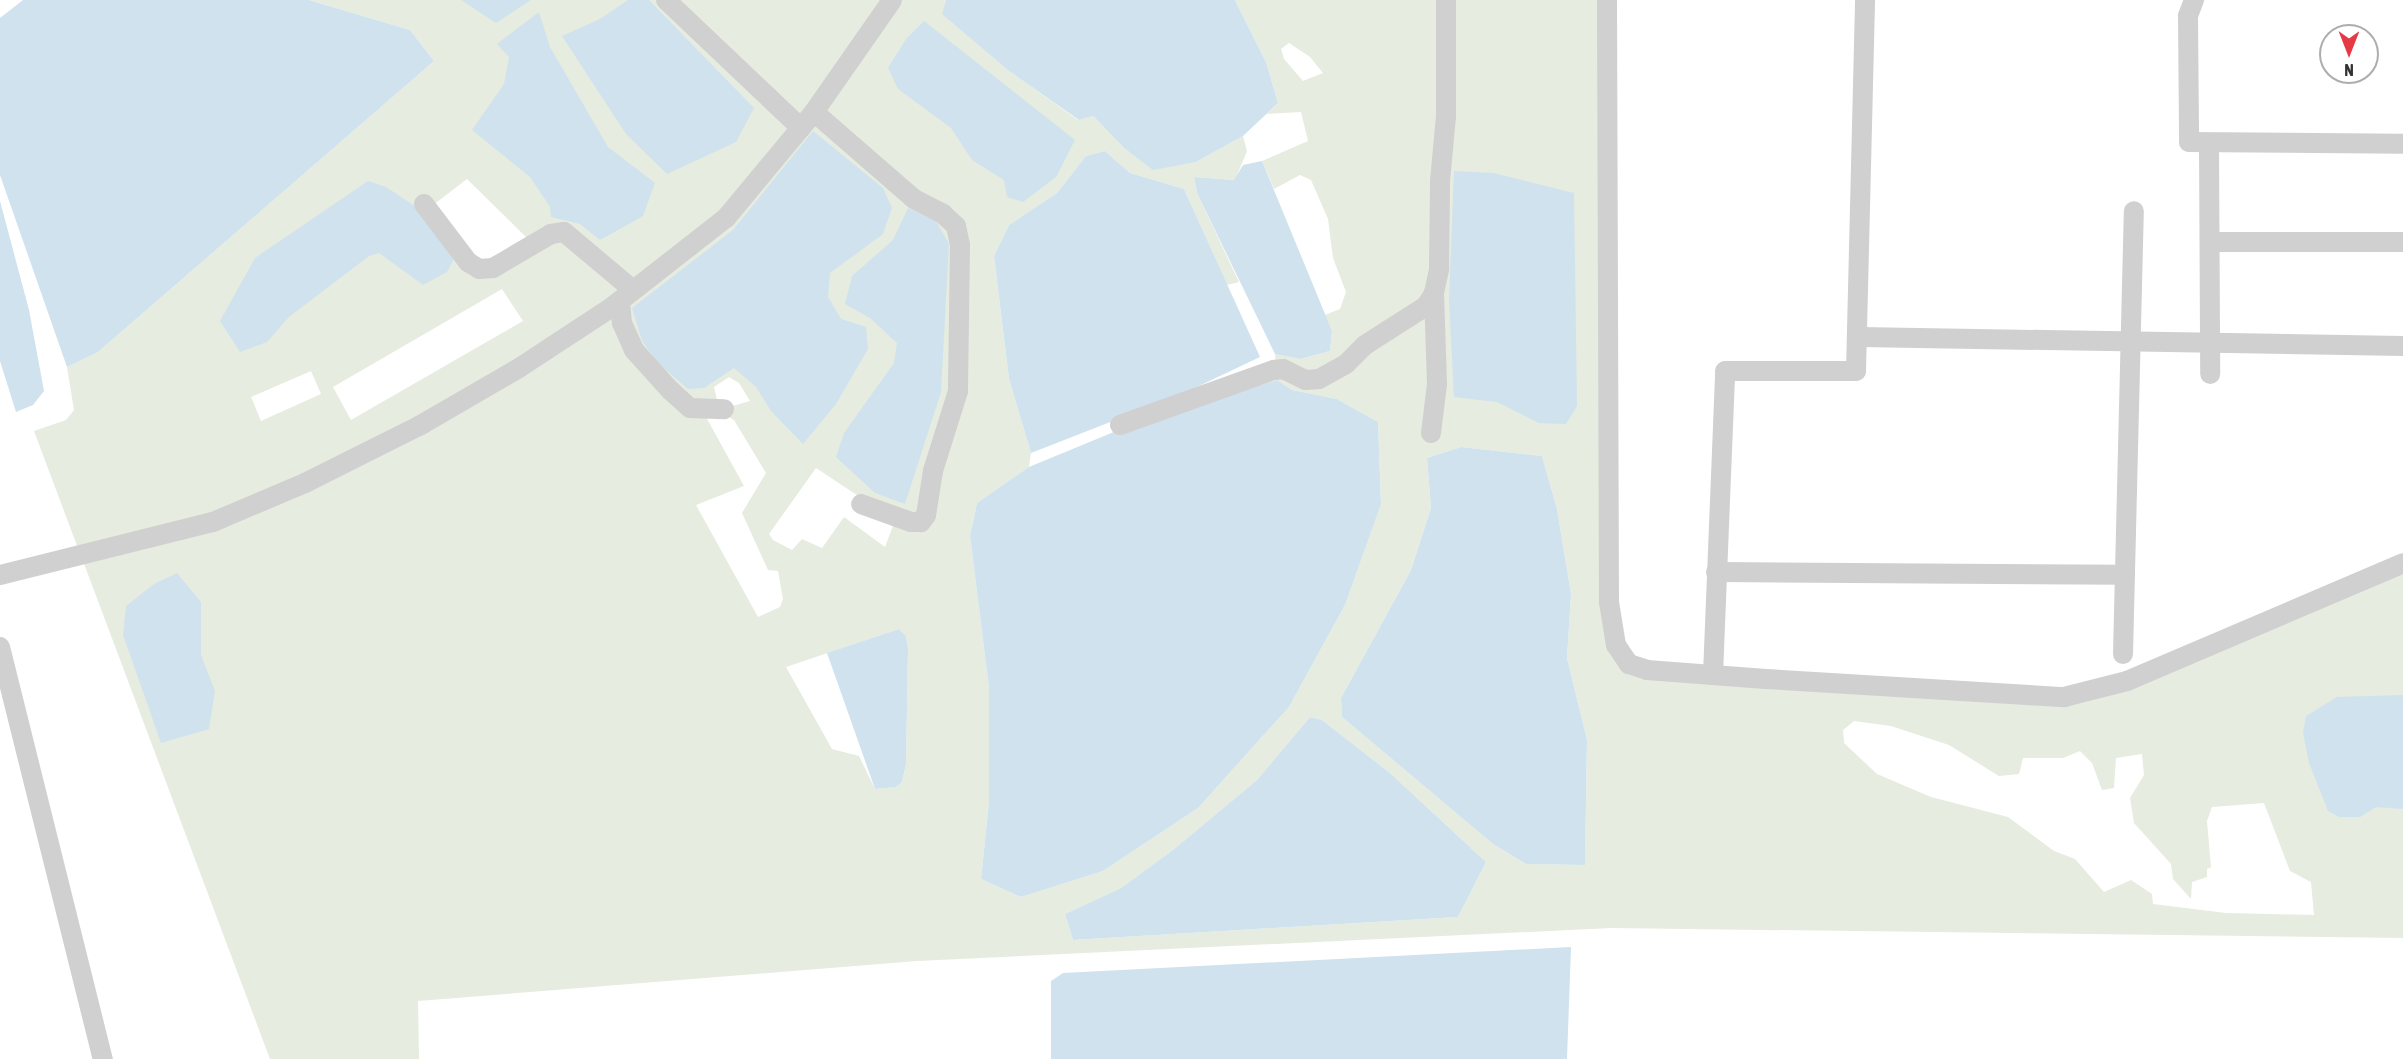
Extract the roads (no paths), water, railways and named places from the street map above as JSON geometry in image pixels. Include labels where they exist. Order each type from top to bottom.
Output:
[{"type":"street","points":[[666,0],[801,128]]},
{"type":"street","points":[[0,575],[213,522],[305,483],[419,426],[519,368],[627,295],[726,218],[814,112],[892,0]]},
{"type":"street","points":[[1431,433],[1437,384],[1434,293],[1446,116],[1446,0]]},
{"type":"street","points":[[1607,0],[1610,602],[1616,645],[1629,664],[1638,667],[1713,675],[2064,697],[2127,681],[2403,563]]},
{"type":"street","points":[[1713,675],[1725,371],[1856,372],[1860,337],[1865,0]]},
{"type":"street","points":[[2194,0],[2188,16],[2186,133],[2194,145],[2403,144]]},
{"type":"street","points":[[814,112],[914,199],[943,214],[956,226],[960,245],[958,391],[933,471],[926,515],[921,522],[911,522],[861,504]]},
{"type":"street","points":[[2209,145],[2210,374]]},
{"type":"street","points":[[424,204],[468,262],[479,269],[493,268],[551,234],[564,232],[627,295]]},
{"type":"street","points":[[2123,654],[2134,211]]},
{"type":"street","points":[[2210,242],[2403,242]]},
{"type":"street","points":[[1120,425],[1274,370],[1283,369],[1306,380],[1319,379],[1414,316],[1434,293]]},
{"type":"street","points":[[627,295],[622,323],[634,350],[670,390],[690,408],[724,409]]},
{"type":"street","points":[[1860,337],[2403,346]]},
{"type":"street","points":[[1716,572],[2125,575]]},
{"type":"street","points":[[0,647],[103,1059]]},
{"type":"water","points":[[23,0],[309,0],[410,30],[434,61],[98,352],[67,367],[0,175],[0,18]]},
{"type":"water","points":[[461,0],[531,0],[496,23]]},
{"type":"water","points":[[628,0],[649,0],[754,108],[736,142],[667,174],[626,134],[562,36],[600,19]]},
{"type":"water","points":[[946,0],[1235,0],[1266,62],[1278,103],[1243,136],[1196,162],[1153,170],[1124,148],[1093,116],[1079,120],[1009,71],[942,14]]},
{"type":"water","points":[[539,12],[550,47],[608,147],[655,183],[643,216],[600,240],[580,224],[551,217],[550,207],[530,177],[472,130],[504,84],[509,57],[497,44]]},
{"type":"water","points":[[924,21],[1075,140],[1056,177],[1023,202],[1007,197],[1004,180],[972,160],[951,128],[898,89],[888,68],[906,39]]},
{"type":"water","points":[[813,131],[883,188],[892,208],[883,234],[830,273],[828,297],[841,319],[866,327],[868,349],[836,404],[803,444],[771,411],[756,387],[734,368],[704,388],[688,389],[658,363],[642,341],[632,308],[733,230]]},
{"type":"water","points":[[1105,151],[1130,173],[1184,189],[1260,357],[1182,394],[1031,453],[1009,379],[994,256],[1009,225],[1057,193],[1086,156]]},
{"type":"water","points":[[1262,161],[1332,331],[1330,351],[1300,359],[1275,354],[1197,193],[1194,177],[1234,180],[1243,165]]},
{"type":"water","points":[[1454,171],[1494,173],[1574,193],[1577,406],[1566,424],[1539,423],[1497,402],[1454,397],[1449,300]]},
{"type":"water","points":[[368,181],[386,187],[424,212],[456,255],[447,272],[423,285],[379,253],[369,256],[289,317],[267,342],[240,352],[220,321],[255,258]]},
{"type":"water","points":[[0,201],[29,310],[44,391],[33,405],[16,412],[0,361]]},
{"type":"water","points":[[908,208],[936,221],[949,244],[941,392],[905,504],[875,493],[836,457],[844,433],[894,363],[897,343],[870,318],[845,304],[852,276],[893,240]]},
{"type":"water","points":[[1277,380],[1292,390],[1337,399],[1378,422],[1381,504],[1345,605],[1289,707],[1198,808],[1103,871],[1021,897],[981,879],[989,802],[989,688],[970,536],[977,503],[1029,467],[1121,429]]},
{"type":"water","points":[[1461,447],[1542,456],[1557,509],[1571,594],[1567,658],[1587,740],[1585,865],[1526,864],[1493,844],[1342,717],[1341,698],[1411,570],[1431,508],[1427,458]]},
{"type":"water","points":[[177,573],[201,602],[201,655],[215,691],[209,729],[161,743],[123,635],[126,606],[154,584]]},
{"type":"water","points":[[899,629],[906,636],[908,649],[906,764],[902,782],[896,787],[875,789],[827,653]]},
{"type":"water","points":[[2403,695],[2403,809],[2376,807],[2360,817],[2339,817],[2328,811],[2309,763],[2303,733],[2306,716],[2337,697]]},
{"type":"water","points":[[1310,717],[1322,720],[1390,773],[1486,862],[1458,917],[1073,940],[1065,914],[1121,888],[1173,850],[1257,780]]},
{"type":"water","points":[[1571,947],[1567,1059],[1051,1059],[1051,981],[1063,973]]}]
